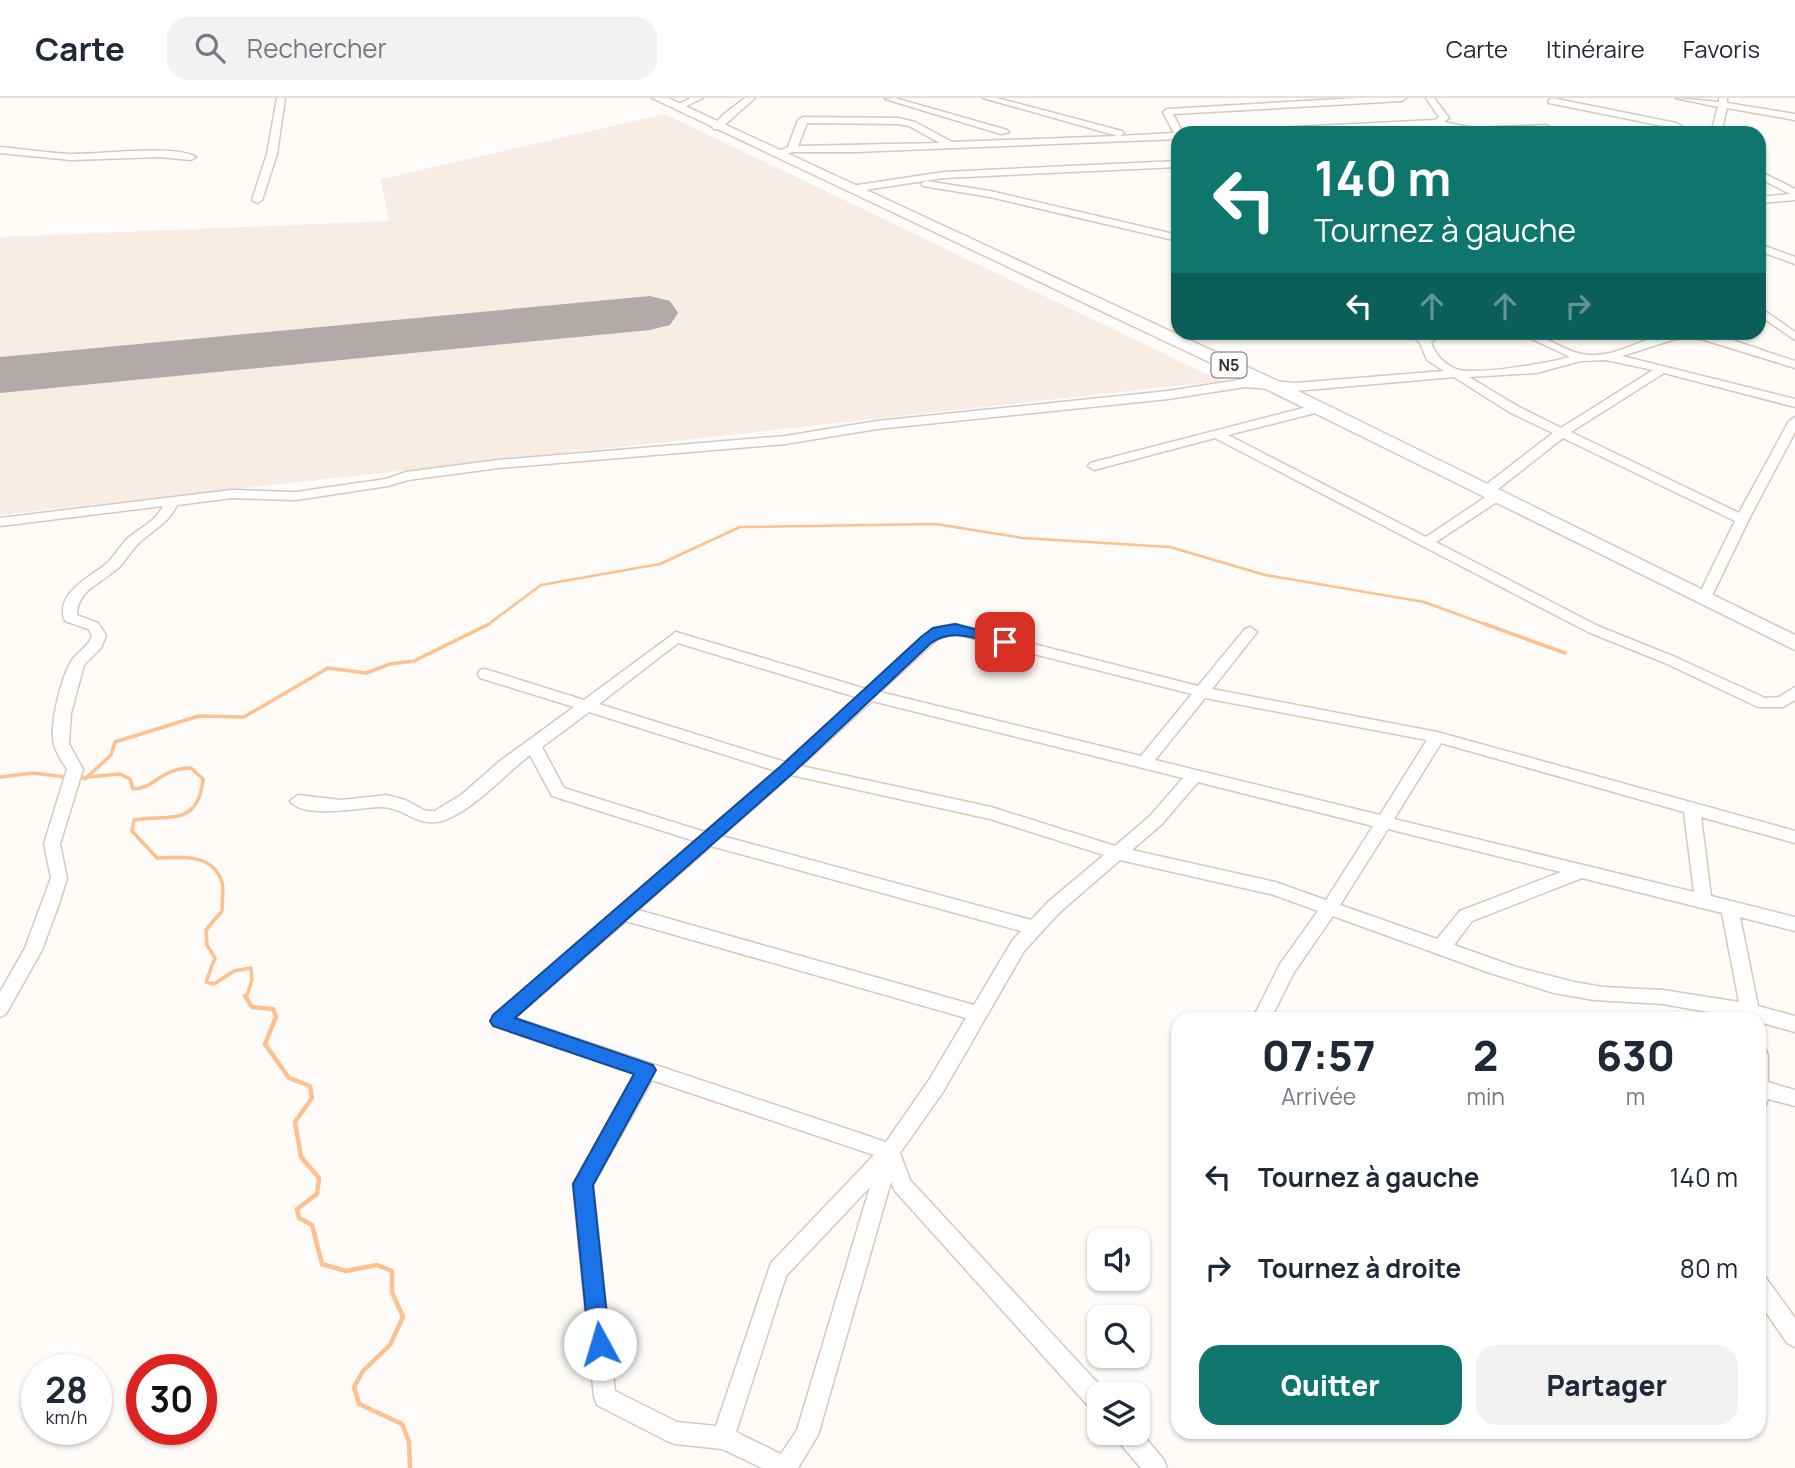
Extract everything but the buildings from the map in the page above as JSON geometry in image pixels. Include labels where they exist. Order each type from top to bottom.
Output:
[{"type":"highway","name":"N5","points":[[657,98],[718,127],[785,151],[855,190],[1171,338]]},
{"type":"highway","name":"N5","points":[[1176,340],[1493,492],[1795,643]]},
{"type":"street","points":[[257,200],[272,154],[281,98]]},
{"type":"street","points":[[677,107],[699,98]]},
{"type":"street","points":[[718,127],[727,116],[751,98]]},
{"type":"street","points":[[987,98],[1014,115]]},
{"type":"street","points":[[1214,98],[1304,116],[1450,126]]},
{"type":"street","points":[[1265,126],[1402,98]]},
{"type":"street","points":[[1430,98],[1444,118],[1437,123]]},
{"type":"street","points":[[1680,98],[1723,102],[1795,117]]},
{"type":"street","points":[[889,99],[1014,115],[1138,138]]},
{"type":"street","points":[[1546,126],[1552,100],[1676,126]]},
{"type":"street","points":[[1174,126],[1167,111],[1240,102]]},
{"type":"street","points":[[1718,126],[1723,102]]},
{"type":"street","points":[[996,144],[1014,115]]},
{"type":"street","points":[[785,151],[803,120],[898,121],[912,124],[951,145]]},
{"type":"street","points":[[785,151],[1171,135]]},
{"type":"street","points":[[0,150],[71,158],[160,154],[191,157]]},
{"type":"street","points":[[855,190],[944,175],[1171,164]]},
{"type":"street","points":[[1766,178],[1795,195]]},
{"type":"street","points":[[855,190],[930,183],[990,194],[1171,236]]},
{"type":"street","points":[[1766,199],[1795,195]]},
{"type":"street","points":[[1766,250],[1795,261]]},
{"type":"street","points":[[1766,317],[1795,337]]},
{"type":"street","points":[[1539,340],[1581,359]]},
{"type":"street","points":[[0,523],[232,494],[296,496],[388,482],[406,476],[498,464],[785,440],[867,427],[1082,402],[1168,395],[1245,383],[1322,386],[1411,376],[1458,376],[1536,370],[1581,359],[1606,357],[1661,340]]},
{"type":"street","points":[[1713,340],[1795,365]]},
{"type":"street","points":[[1425,341],[1431,358],[1458,376],[1561,433],[1742,519]]},
{"type":"street","points":[[1606,357],[1795,403]]},
{"type":"street","points":[[1428,542],[1493,492],[1561,433],[1662,369]]},
{"type":"street","points":[[1094,466],[1319,408]]},
{"type":"street","points":[[1705,597],[1742,519],[1795,421]]},
{"type":"street","points":[[1218,435],[1593,629],[1670,660],[1752,699],[1775,705],[1795,692]]},
{"type":"street","points":[[1780,449],[1795,454]]},
{"type":"street","points":[[0,1009],[33,950],[59,878],[52,844],[75,769],[64,750],[61,738],[69,684],[78,661],[98,643],[99,635],[93,626],[70,618],[72,600],[82,587],[114,565],[130,543],[156,526],[171,503]]},
{"type":"street","points":[[890,1152],[500,1021],[788,769],[938,631],[955,629],[1203,692],[1437,737],[1795,837]]},
{"type":"street","points":[[1145,762],[1250,632]]},
{"type":"street","points":[[298,801],[342,806],[384,800],[397,802],[416,814],[435,817],[476,794],[492,775],[583,706],[632,674],[677,637],[870,695],[1795,924]]},
{"type":"street","points":[[485,674],[788,769],[991,813],[1117,853],[1275,889],[1506,973],[1549,985],[1596,993],[1665,998],[1735,1012]]},
{"type":"street","points":[[1265,1012],[1286,969],[1329,909],[1437,737]]},
{"type":"street","points":[[533,745],[558,792],[708,839],[1035,928]]},
{"type":"street","points":[[723,1438],[778,1270],[890,1152],[936,1086],[1018,946],[1054,907],[1156,820],[1195,775]]},
{"type":"street","points":[[1692,808],[1703,901]]},
{"type":"street","points":[[1440,947],[1466,916],[1581,871]]},
{"type":"street","points":[[1729,907],[1749,1012]]},
{"type":"street","points":[[623,913],[978,1014]]},
{"type":"street","points":[[1766,1018],[1795,1024]]},
{"type":"street","points":[[647,1070],[583,1184],[605,1398],[675,1433],[723,1438],[785,1468],[807,1435],[890,1152]]},
{"type":"street","points":[[1766,1090],[1795,1098]]},
{"type":"street","points":[[890,1152],[902,1185],[1087,1388]]},
{"type":"street","points":[[1766,1295],[1795,1336]]},
{"type":"street","points":[[1136,1445],[1156,1468]]},
{"type":"shaded area","points":[[665,114],[1221,381],[0,515],[0,237],[389,221],[381,179]]},
{"type":"waterway","points":[[488,624],[541,585],[660,564],[740,527],[936,524],[1022,538],[1170,547],[1265,575],[1424,602],[1490,626]]},
{"type":"waterway","points":[[87,777],[111,755],[115,742],[199,716],[244,717],[328,668],[366,673],[390,664],[414,661],[488,624]]},
{"type":"waterway","points":[[1485,624],[1565,653]]},
{"type":"waterway","points":[[87,777],[120,774],[130,779],[133,789],[147,786],[180,769],[191,768],[203,779],[200,795],[188,812],[179,816],[134,820],[132,831],[157,858],[176,857],[204,861],[218,873],[223,885],[222,911],[206,930],[207,945],[215,958],[206,982],[214,984],[234,971],[251,968],[252,980],[246,998]]},
{"type":"waterway","points":[[0,777],[33,773],[66,777]]},
{"type":"waterway","points":[[77,778],[87,777]]},
{"type":"waterway","points":[[246,998],[252,1007],[273,1009],[276,1017],[265,1044],[289,1078],[310,1086],[312,1098],[295,1122],[301,1157],[319,1178],[317,1194],[297,1209],[299,1218],[312,1225],[322,1264],[346,1271],[377,1265],[392,1271],[392,1292],[403,1317],[390,1345],[363,1371],[354,1387],[359,1404],[402,1424],[409,1442],[410,1468]]},
{"type":"runway","points":[[0,375],[650,313]]},
{"type":"route","points":[[600,1344],[583,1184],[647,1070],[500,1021],[788,769],[926,640],[938,631],[955,629],[1005,642]]}]
